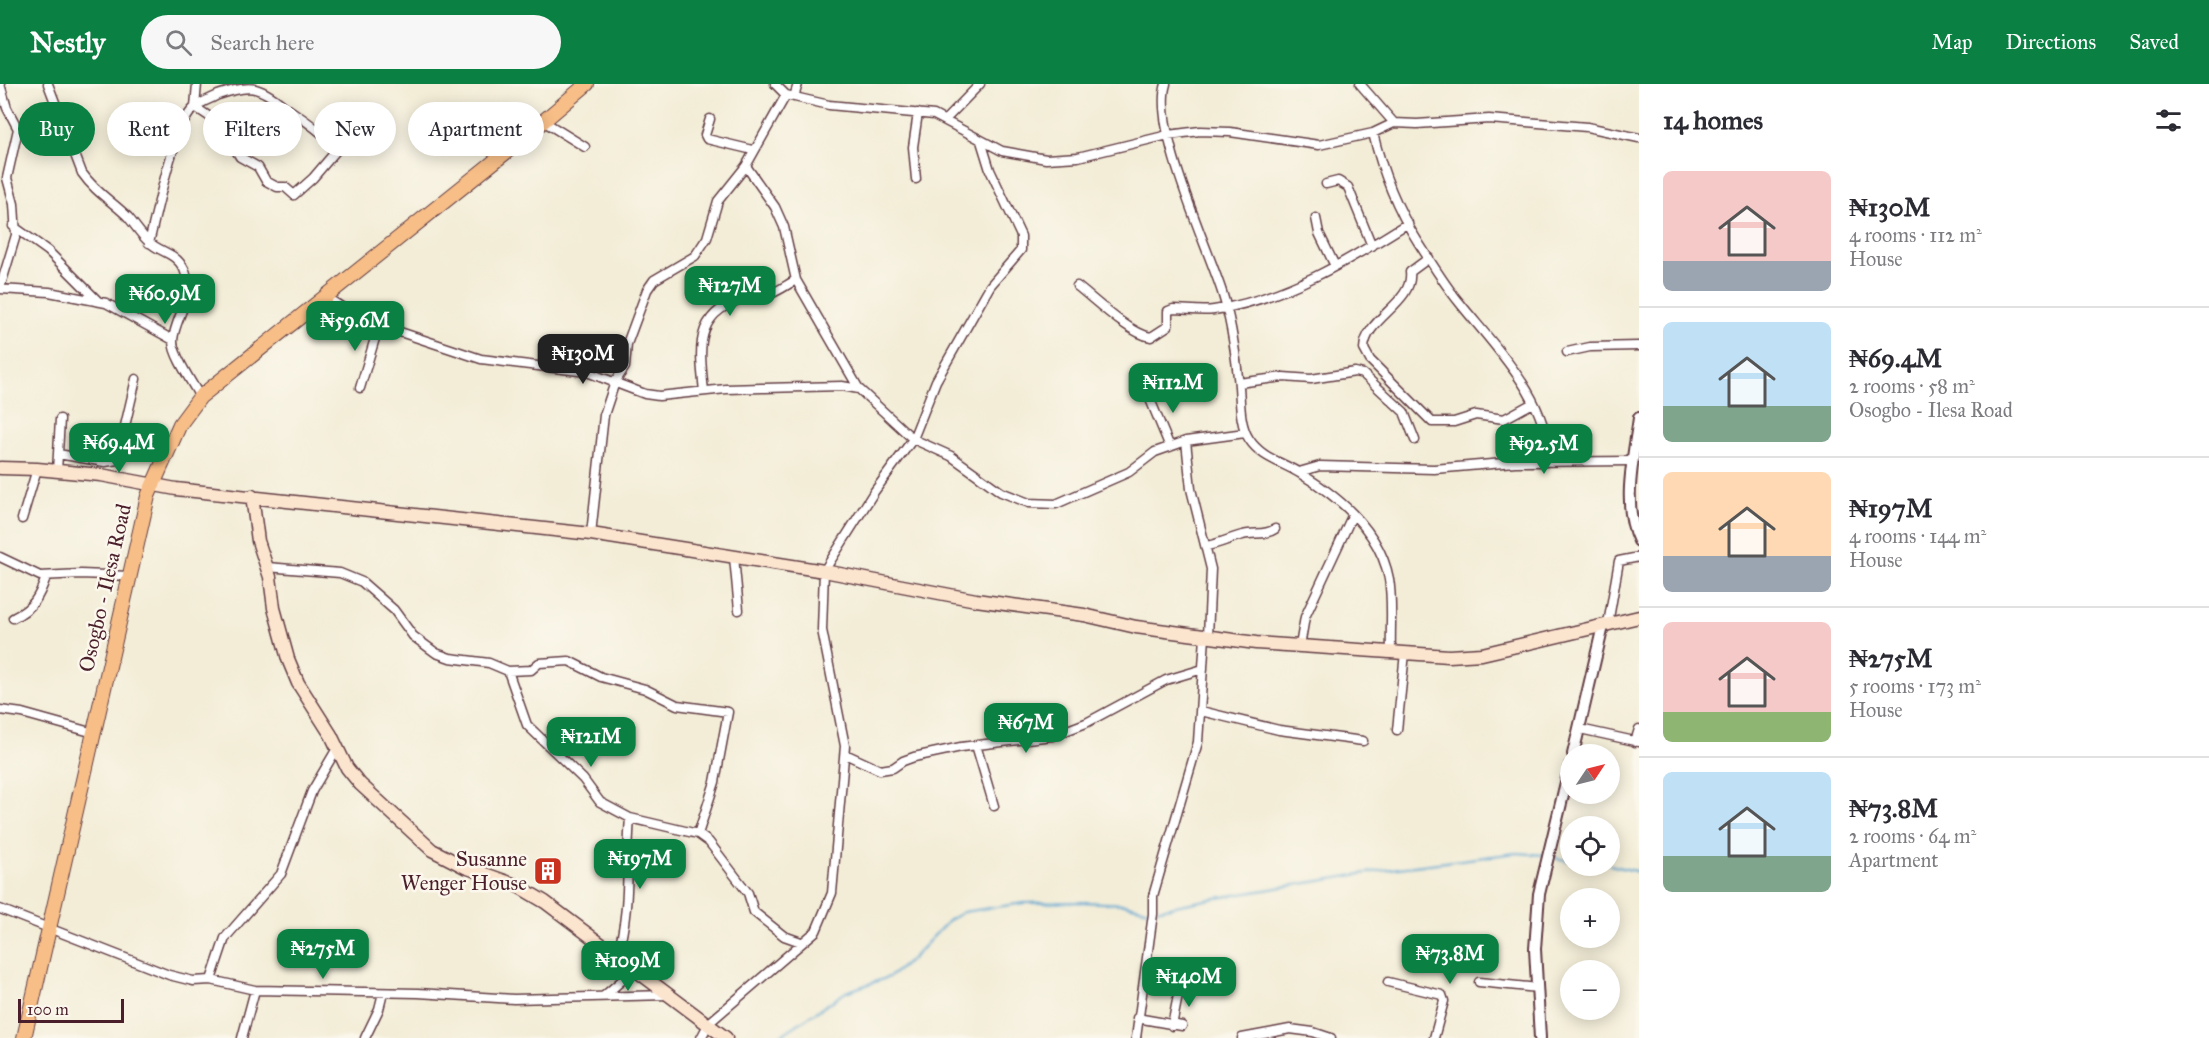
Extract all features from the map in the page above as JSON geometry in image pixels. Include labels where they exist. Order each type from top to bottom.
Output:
[{"type":"main road","name":"Osogbo - Ilesa Road","points":[[544,120],[587,84]]},
{"type":"main road","name":"Osogbo - Ilesa Road","points":[[24,1038],[152,484],[180,424],[200,397],[500,156]]},
{"type":"main road","points":[[0,468],[101,475],[176,489],[591,534],[824,571],[976,600],[1207,637],[1300,646],[1405,653],[1482,654],[1639,617]]},
{"type":"main road","points":[[252,496],[256,533],[267,567],[274,608],[288,659],[298,683],[331,735],[336,750],[360,784],[432,850],[456,864],[516,885],[545,902],[726,1038]]},
{"type":"street","points":[[0,84],[7,108],[18,129],[4,177],[14,204],[13,226],[16,235],[0,289],[39,291],[106,303],[173,340]]},
{"type":"street","points":[[48,84],[55,102]]},
{"type":"street","points":[[195,107],[197,84]]},
{"type":"street","points":[[775,84],[790,96],[829,105],[918,113],[946,119],[981,141],[1018,156],[1046,159],[1078,157],[1167,135],[1200,131],[1230,132],[1319,144],[1372,133],[1394,123],[1417,124],[1490,118],[1587,127],[1639,138]]},
{"type":"street","points":[[591,534],[599,467],[599,443],[604,416],[615,382],[625,367],[627,344],[647,290],[654,280],[681,266],[695,255],[707,238],[718,201],[746,166],[753,150],[798,84]]},
{"type":"street","points":[[946,119],[980,84]]},
{"type":"street","points":[[1166,84],[1162,98],[1167,135],[1226,306],[1245,433],[1263,454],[1279,465],[1299,472],[1342,501],[1373,540],[1386,568],[1390,596],[1391,652]]},
{"type":"street","points":[[1360,84],[1394,123]]},
{"type":"street","points":[[149,243],[175,150],[188,114],[195,107],[238,85],[249,85],[275,98],[326,139],[336,151],[313,178],[294,195],[285,187],[277,187],[266,181],[258,167],[240,157],[219,123],[195,107]]},
{"type":"street","points":[[916,179],[914,147],[918,113]]},
{"type":"street","points":[[710,119],[705,135],[707,139],[753,150]]},
{"type":"street","points":[[544,122],[585,147]]},
{"type":"street","points":[[1372,133],[1389,184],[1408,223],[1459,302],[1497,346],[1533,403],[1544,429],[1547,462]]},
{"type":"street","points":[[701,1038],[709,1023],[816,931],[832,893],[837,816],[845,754],[843,731],[822,630],[824,571],[874,492],[913,439],[936,381],[984,296],[1021,250],[1021,236],[990,170],[981,141]]},
{"type":"street","points":[[77,156],[87,180],[102,197],[127,217],[149,243],[173,254],[187,278],[183,313],[173,340],[180,360],[200,397]]},
{"type":"street","points":[[746,166],[776,207],[784,227],[796,280],[859,389],[913,439],[951,456],[1001,492],[1017,499],[1040,504],[1056,504],[1129,472],[1141,460],[1170,447],[1186,441],[1245,433]]},
{"type":"street","points":[[1326,184],[1338,181],[1348,187],[1372,246]]},
{"type":"street","points":[[1316,218],[1319,233],[1335,266]]},
{"type":"street","points":[[1077,286],[1148,337],[1168,326],[1168,311],[1173,309],[1213,310],[1273,294],[1335,266],[1408,223]]},
{"type":"street","points":[[13,226],[48,252],[99,301]]},
{"type":"street","points":[[1429,258],[1410,272],[1410,283],[1368,334],[1364,349],[1370,360],[1432,422],[1454,422],[1476,415],[1504,418],[1533,403]]},
{"type":"street","points":[[704,391],[702,338],[710,318],[723,306],[753,295],[766,295],[796,280]]},
{"type":"street","points":[[326,297],[354,315],[481,359],[587,372],[659,396],[704,391],[843,386],[859,389]]},
{"type":"street","points":[[360,388],[379,325]]},
{"type":"street","points":[[1567,352],[1590,347],[1639,346]]},
{"type":"street","points":[[1239,383],[1283,377],[1311,379],[1355,372],[1363,374],[1404,412],[1415,441]]},
{"type":"street","points":[[58,454],[105,462],[117,460],[136,379]]},
{"type":"street","points":[[1148,392],[1170,447]]},
{"type":"street","points":[[1639,418],[1632,515],[1639,541]]},
{"type":"street","points":[[57,471],[60,419]]},
{"type":"street","points":[[1136,1038],[1153,914],[1153,896],[1198,742],[1201,711],[1211,569],[1191,489],[1186,441]]},
{"type":"street","points":[[1299,472],[1320,466],[1439,468],[1636,456]]},
{"type":"street","points":[[101,475],[105,462]]},
{"type":"street","points":[[22,519],[37,469]]},
{"type":"street","points":[[1300,646],[1305,617],[1353,514]]},
{"type":"street","points":[[1206,546],[1225,543],[1243,535],[1265,534],[1275,529]]},
{"type":"street","points":[[1576,744],[1619,561],[1639,556]]},
{"type":"street","points":[[0,557],[26,571],[46,577],[81,573],[129,576]]},
{"type":"street","points":[[734,557],[739,610]]},
{"type":"street","points":[[267,567],[311,569],[348,576],[374,592],[394,610],[413,636],[436,653],[450,658],[489,663],[508,671],[531,670],[539,663],[569,661],[601,677],[645,689],[677,705],[728,712],[716,782],[698,834]]},
{"type":"street","points":[[13,618],[28,610],[37,601],[46,577]]},
{"type":"street","points":[[1397,730],[1405,653]]},
{"type":"street","points":[[845,754],[880,770],[893,768],[914,757],[976,745],[1052,736],[1086,723],[1166,680],[1203,669]]},
{"type":"street","points":[[508,671],[526,725],[583,779],[600,802],[630,818],[698,834],[709,842],[735,872],[748,893],[754,912],[784,936],[801,942]]},
{"type":"street","points":[[0,711],[22,713],[94,733]]},
{"type":"street","points":[[1201,711],[1279,730],[1363,741]]},
{"type":"street","points":[[1580,729],[1637,742],[1639,729]]},
{"type":"street","points":[[976,745],[994,806]]},
{"type":"street","points":[[211,980],[225,938],[281,874],[312,791],[336,750]]},
{"type":"street","points":[[1540,1038],[1536,922],[1548,847],[1560,803]]},
{"type":"street","points":[[617,955],[627,913],[627,855],[630,818]]},
{"type":"street","points":[[0,909],[49,926],[169,975],[193,981],[211,980],[255,990],[468,994],[514,999],[671,995]]},
{"type":"street","points":[[604,996],[635,969]]},
{"type":"street","points":[[1388,982],[1442,995],[1444,1001],[1434,1038]]},
{"type":"street","points":[[1479,982],[1538,988]]},
{"type":"street","points":[[1172,1026],[1180,985]]},
{"type":"street","points":[[253,1038],[243,1034],[255,990]]},
{"type":"street","points":[[365,1038],[379,1009],[383,993]]},
{"type":"street","points":[[1137,1018],[1182,1026]]},
{"type":"street","points":[[1242,1038],[1290,1029],[1313,1032],[1331,1038]]},
{"type":"waterway","points":[[1155,910],[1391,869],[1516,853],[1545,855]]},
{"type":"waterway","points":[[1553,857],[1560,859]]},
{"type":"waterway","points":[[1620,867],[1639,872]]},
{"type":"waterway","points":[[777,1038],[846,992],[889,977],[911,960],[949,920],[963,912],[1024,903],[1083,902],[1124,904],[1149,910]]},
{"type":"place","name":"Susanne Wenger House","points":[[548,871]]}]
